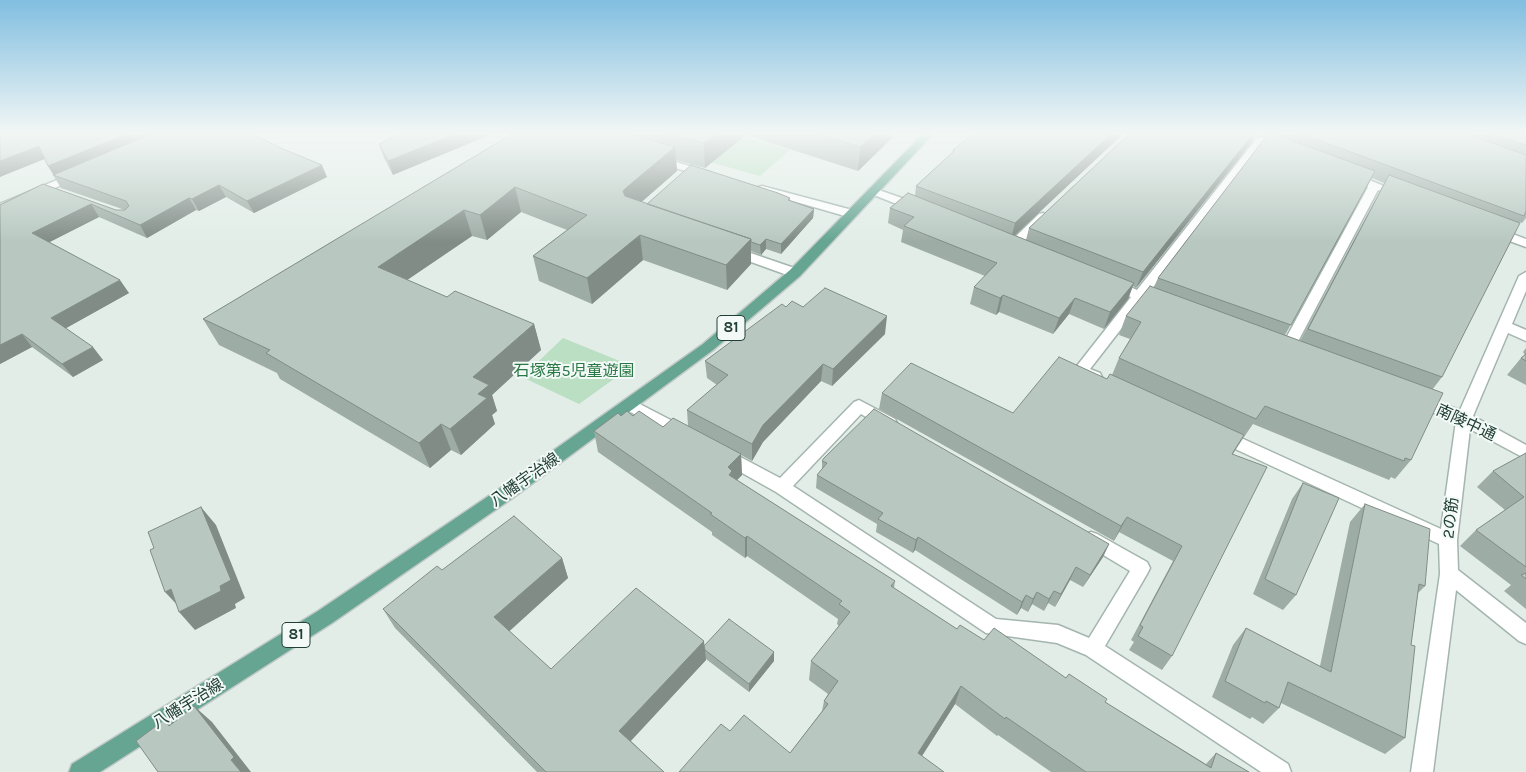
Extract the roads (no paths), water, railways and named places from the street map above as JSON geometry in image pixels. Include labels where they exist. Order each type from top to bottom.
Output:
[{"type":"main road","name":"八幡宇治線","points":[[80,772],[104,766],[508,492],[630,405],[708,347],[795,273],[894,170]]},
{"type":"street","points":[[0,208],[88,170]]},
{"type":"street","points":[[675,181],[687,170]]},
{"type":"street","points":[[692,170],[716,176]]},
{"type":"street","points":[[1108,383],[1080,371],[1238,170]]},
{"type":"street","points":[[1340,171],[1410,199]]},
{"type":"street","points":[[1303,358],[1281,350],[1375,185]]},
{"type":"street","points":[[752,186],[852,214]]},
{"type":"street","points":[[45,188],[62,194]]},
{"type":"street","points":[[874,191],[927,211]]},
{"type":"street","points":[[1032,252],[1009,243],[1055,206]]},
{"type":"street","points":[[1482,226],[1526,243]]},
{"type":"street","points":[[724,248],[795,273]]},
{"type":"street","name":"2の筋","points":[[1422,772],[1448,574],[1448,540],[1464,418],[1526,276]]},
{"type":"street","points":[[1094,278],[1176,310]]},
{"type":"street","points":[[1504,326],[1526,336]]},
{"type":"street","name":"南陵中通","points":[[1402,395],[1464,418],[1526,453]]},
{"type":"street","points":[[630,405],[782,487],[993,627],[1058,634],[1094,649],[1280,772]]},
{"type":"street","points":[[782,487],[860,406],[902,430]]},
{"type":"street","points":[[1206,429],[1448,540]]},
{"type":"street","points":[[1072,529],[1141,568],[1094,649]]},
{"type":"street","points":[[1448,574],[1526,636]]},
{"type":"park label","name":"石塚第5児童遊園","points":[[574,371]]}]
